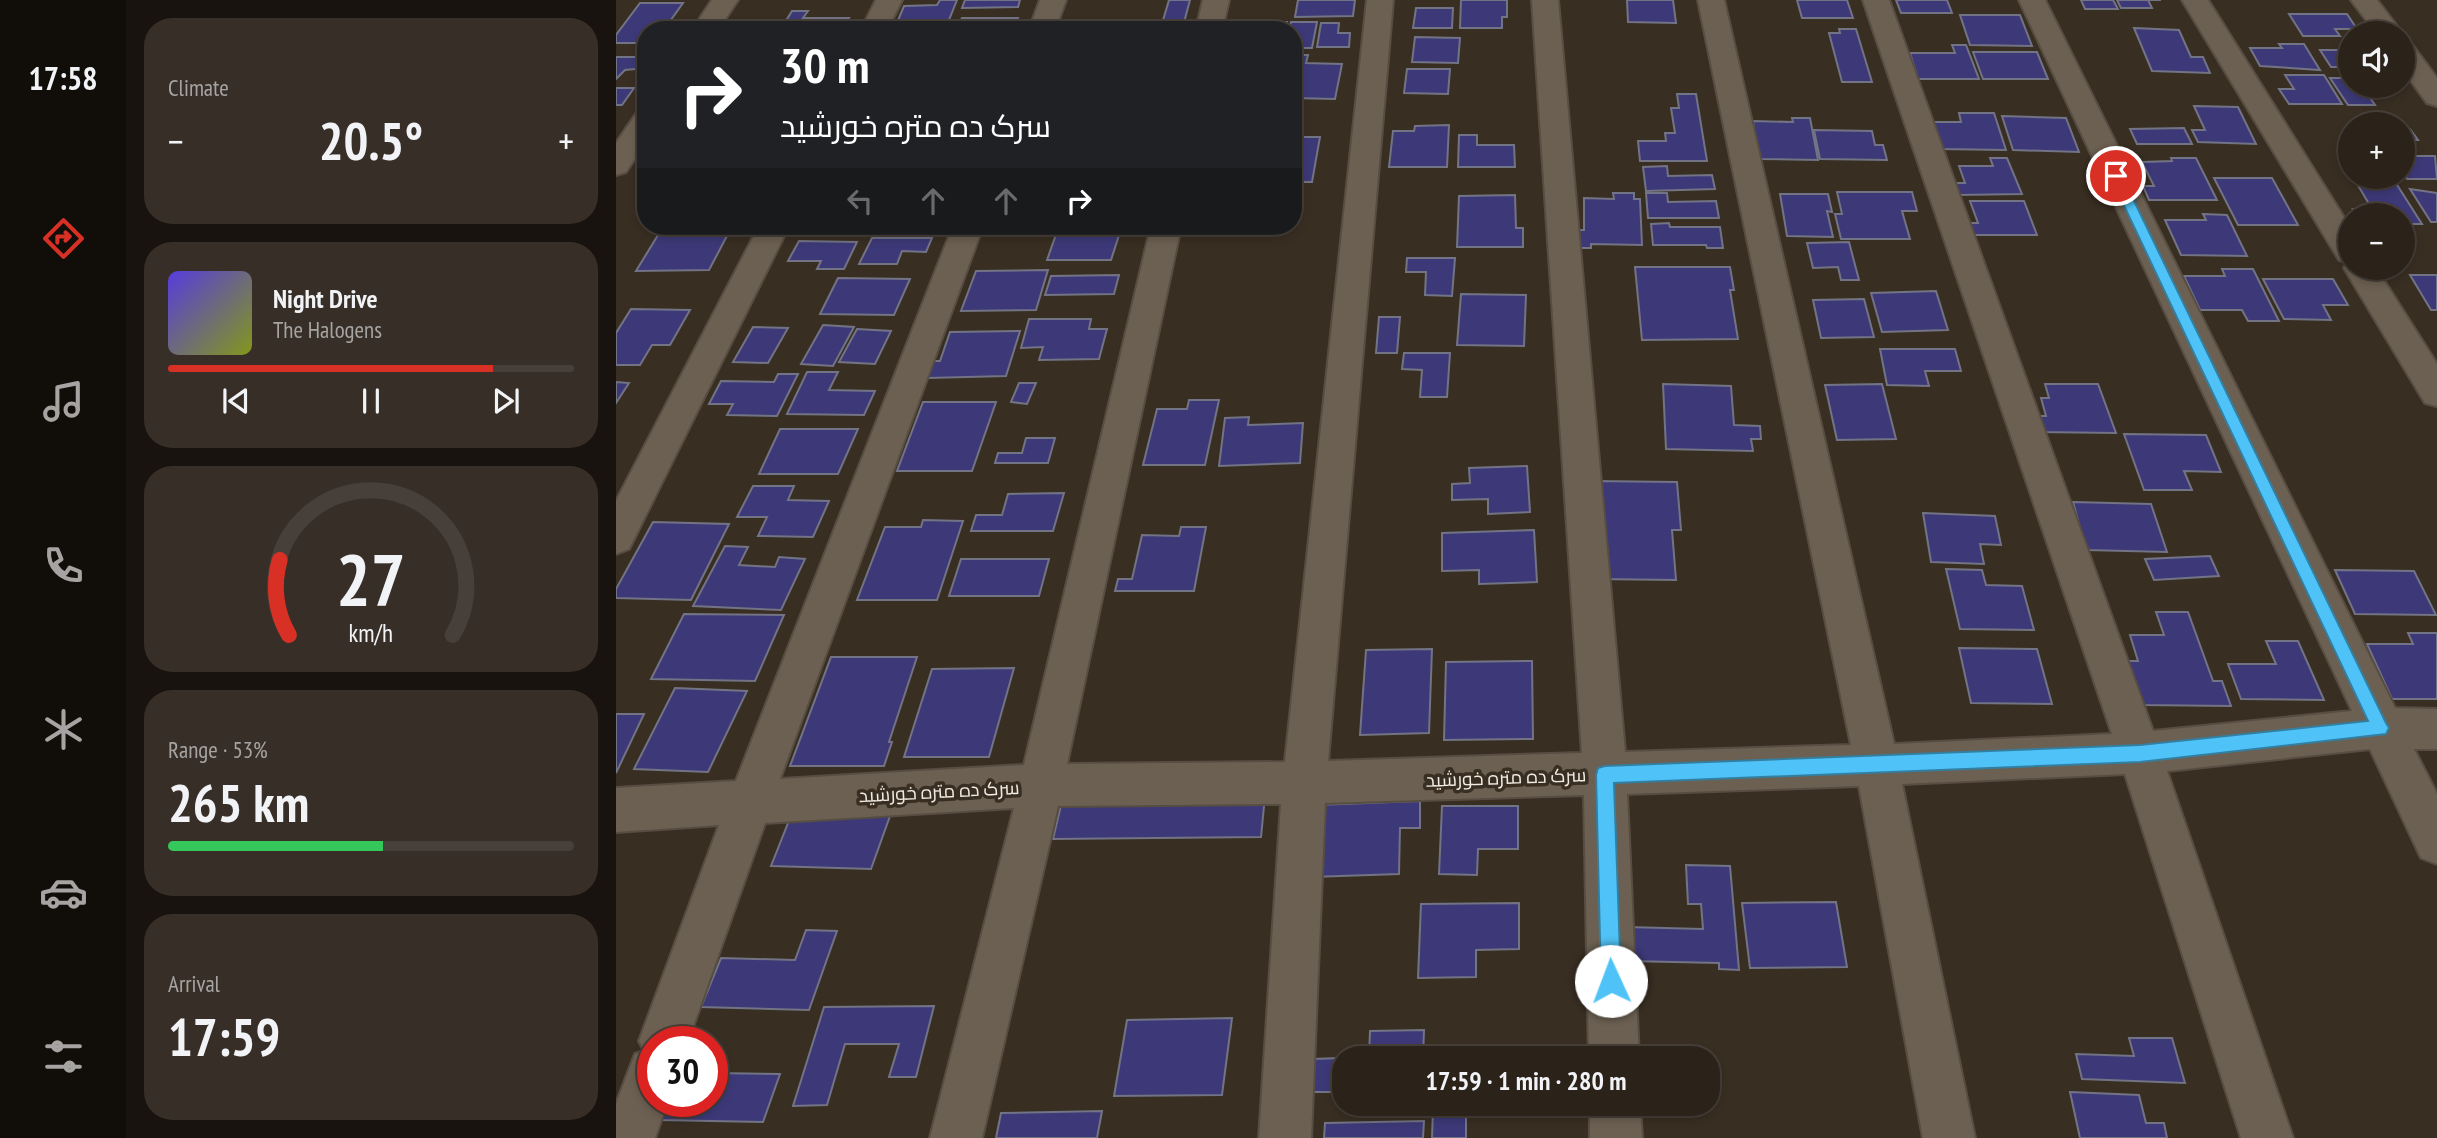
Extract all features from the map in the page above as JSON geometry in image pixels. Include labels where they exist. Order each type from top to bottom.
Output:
[{"type":"street","points":[[711,21],[725,0]]},
{"type":"street","points":[[878,21],[889,0]]},
{"type":"street","points":[[1045,21],[1053,0]]},
{"type":"street","points":[[1211,21],[1216,0]]},
{"type":"street","points":[[1285,1138],[1304,783],[1380,0]]},
{"type":"street","points":[[1545,0],[1605,775],[1614,1046]]},
{"type":"street","points":[[1711,0],[1877,765],[1949,1138]]},
{"type":"street","points":[[1876,0],[2140,753],[2267,1138]]},
{"type":"street","points":[[2032,0],[2437,842]]},
{"type":"street","points":[[2195,0],[2338,232]]},
{"type":"street","points":[[2364,0],[2380,21]]},
{"type":"street","points":[[2415,68],[2437,97]]},
{"type":"street","points":[[616,165],[637,134]]},
{"type":"street","points":[[616,538],[769,235]]},
{"type":"street","points":[[669,1026],[750,802],[965,235]]},
{"type":"street","points":[[956,1138],[1041,785],[1164,235]]},
{"type":"street","points":[[2367,280],[2437,393]]},
{"type":"street","name":"سرک ده متره خورشید","points":[[616,810],[1041,785],[1304,783],[1877,765],[2140,753],[2380,728],[2437,729]]},
{"type":"street","points":[[629,1138],[637,1116]]},
{"type":"street","points":[[1615,1116],[1616,1138]]},
{"type":"building","points":[[940,0],[957,0],[949,21],[898,21],[904,6],[937,5]]},
{"type":"building","points":[[965,0],[1020,0],[1018,7],[962,8]]},
{"type":"building","points":[[1169,0],[1190,0],[1184,21],[1163,21]]},
{"type":"building","points":[[1298,0],[1355,0],[1353,16],[1295,17]]},
{"type":"building","points":[[1461,0],[1507,0],[1507,17],[1502,17],[1502,28],[1460,28]]},
{"type":"building","points":[[1627,0],[1673,0],[1676,23],[1628,22]]},
{"type":"building","points":[[1797,0],[1847,0],[1853,18],[1802,18]]},
{"type":"building","points":[[1896,0],[1947,0],[1952,13],[1901,13]]},
{"type":"building","points":[[2081,0],[2113,0],[2118,9],[2085,9]]},
{"type":"building","points":[[2117,0],[2148,0],[2152,8],[2121,8]]},
{"type":"building","points":[[640,3],[683,3],[670,21],[637,21],[637,43],[616,43],[616,35]]},
{"type":"building","points":[[1416,8],[1453,8],[1452,28],[1413,28]]},
{"type":"building","points":[[792,11],[808,11],[803,18],[849,18],[847,21],[786,21]]},
{"type":"building","points":[[2289,14],[2347,14],[2352,21],[2338,21],[2338,29],[2335,29],[2338,36],[2303,36]]},
{"type":"building","points":[[1960,15],[2020,15],[2032,46],[1970,45]]},
{"type":"building","points":[[962,18],[1018,18],[1017,21],[960,21]]},
{"type":"building","points":[[1302,22],[1317,22],[1312,48],[1302,48]]},
{"type":"building","points":[[1321,23],[1339,23],[1338,33],[1350,33],[1349,47],[1317,47]]},
{"type":"building","points":[[2134,28],[2179,30],[2191,57],[2203,57],[2210,73],[2152,71]]},
{"type":"building","points":[[1839,29],[1856,29],[1872,82],[1842,82],[1829,33],[1840,33]]},
{"type":"building","points":[[1415,37],[1460,38],[1458,63],[1412,62]]},
{"type":"building","points":[[2279,44],[2304,44],[2320,70],[2260,66],[2250,48],[2282,48]]},
{"type":"building","points":[[1952,45],[1966,45],[1979,79],[1918,79],[1910,53],[1955,53]]},
{"type":"building","points":[[2320,50],[2338,50],[2338,67],[2331,67]]},
{"type":"building","points":[[1973,52],[2037,52],[2048,79],[1983,79]]},
{"type":"building","points":[[1302,55],[1308,55],[1306,63],[1342,64],[1335,99],[1302,98]]},
{"type":"building","points":[[616,57],[637,57],[637,69],[625,70],[616,79]]},
{"type":"building","points":[[1407,69],[1450,69],[1448,94],[1404,93]]},
{"type":"building","points":[[2285,75],[2324,75],[2342,104],[2289,104],[2279,89],[2294,89]]},
{"type":"building","points":[[2330,78],[2338,78],[2338,90]]},
{"type":"building","points":[[616,88],[634,88],[622,105],[616,105]]},
{"type":"building","points":[[1677,94],[1696,94],[1707,161],[1640,161],[1638,141],[1666,141],[1665,133],[1675,133],[1671,108],[1679,108]]},
{"type":"building","points":[[2343,98],[2370,98],[2375,105],[2348,105]]},
{"type":"building","points":[[2194,106],[2238,107],[2256,144],[2198,142],[2192,130],[2205,130]]},
{"type":"building","points":[[1959,113],[1994,113],[2006,150],[1939,149],[1932,122],[1961,122]]},
{"type":"building","points":[[2002,116],[2066,118],[2079,152],[2013,150]]},
{"type":"building","points":[[1792,118],[1810,118],[1818,160],[1758,159],[1753,121],[1793,122]]},
{"type":"building","points":[[1449,125],[1447,167],[1389,167],[1393,131],[1414,131],[1415,126]]},
{"type":"building","points":[[2184,128],[2192,144],[2137,144],[2130,129]]},
{"type":"building","points":[[1814,130],[1872,131],[1875,145],[1883,145],[1887,160],[1820,159]]},
{"type":"building","points":[[1459,135],[1477,135],[1477,145],[1514,145],[1515,167],[1458,167]]},
{"type":"building","points":[[1302,137],[1320,137],[1312,182],[1302,182]]},
{"type":"building","points":[[2415,156],[2435,156],[2437,179],[2415,179]]},
{"type":"building","points":[[1990,158],[2007,158],[2022,194],[1957,195],[1953,183],[1965,183],[1959,166],[1993,166]]},
{"type":"building","points":[[2171,158],[2196,158],[2217,200],[2149,200],[2143,186],[2154,186],[2142,162],[2172,161]]},
{"type":"building","points":[[1667,166],[1668,176],[1712,175],[1715,189],[1646,191],[1643,167]]},
{"type":"building","points":[[2214,178],[2272,178],[2298,225],[2238,225]]},
{"type":"building","points":[[2360,189],[2400,189],[2409,203],[2368,203]]},
{"type":"building","points":[[2410,189],[2437,193],[2437,222],[2431,222]]},
{"type":"building","points":[[1837,192],[1912,192],[1917,211],[1902,211],[1910,239],[1841,239],[1835,214],[1842,214]]},
{"type":"building","points":[[1613,193],[1634,193],[1634,199],[1640,199],[1642,245],[1591,244],[1591,248],[1570,248],[1570,230],[1584,230],[1584,198],[1614,199]]},
{"type":"building","points":[[1646,193],[1667,193],[1668,202],[1716,201],[1719,218],[1648,218]]},
{"type":"building","points":[[1780,194],[1828,194],[1832,212],[1827,211],[1833,237],[1787,236]]},
{"type":"building","points":[[1515,195],[1516,228],[1523,228],[1523,247],[1457,247],[1459,196]]},
{"type":"building","points":[[1970,201],[2024,201],[2037,235],[1970,235],[1966,223],[1978,223]]},
{"type":"building","points":[[2415,213],[2422,224],[2415,224]]},
{"type":"building","points":[[2203,214],[2227,215],[2247,256],[2181,255],[2165,220],[2206,220]]},
{"type":"building","points":[[1669,223],[1670,227],[1720,227],[1723,248],[1707,248],[1706,245],[1653,245],[1651,224]]},
{"type":"building","points":[[658,235],[727,235],[709,270],[636,271]]},
{"type":"building","points":[[1056,235],[1119,235],[1111,260],[1047,260]]},
{"type":"building","points":[[872,238],[932,238],[926,252],[902,251],[897,264],[859,264]]},
{"type":"building","points":[[799,241],[857,242],[844,269],[817,269],[821,261],[788,261]]},
{"type":"building","points":[[1849,242],[1859,280],[1841,280],[1838,267],[1813,268],[1807,243]]},
{"type":"building","points":[[1407,258],[1455,258],[1452,296],[1425,295],[1426,272],[1406,272]]},
{"type":"building","points":[[1635,267],[1730,267],[1734,290],[1730,290],[1738,339],[1642,340]]},
{"type":"building","points":[[2222,269],[2253,269],[2279,321],[2248,321],[2242,310],[2200,310],[2184,276],[2225,276]]},
{"type":"building","points":[[1048,270],[1036,310],[961,311],[976,271]]},
{"type":"building","points":[[1119,275],[1114,294],[1045,295],[1051,276]]},
{"type":"building","points":[[2415,275],[2437,275],[2437,310],[2431,310],[2413,280]]},
{"type":"building","points":[[838,278],[910,279],[894,315],[820,314]]},
{"type":"building","points":[[2263,279],[2333,279],[2348,305],[2323,305],[2331,320],[2284,319]]},
{"type":"building","points":[[1936,291],[1948,330],[1882,332],[1871,293]]},
{"type":"building","points":[[1461,294],[1526,295],[1524,346],[1457,345]]},
{"type":"building","points":[[1864,299],[1874,337],[1821,338],[1813,300]]},
{"type":"building","points":[[631,309],[690,310],[670,345],[652,345],[640,365],[616,365],[616,333]]},
{"type":"building","points":[[1379,317],[1400,317],[1397,353],[1376,353]]},
{"type":"building","points":[[1029,319],[1091,319],[1089,329],[1107,329],[1099,359],[1039,360],[1043,347],[1021,348]]},
{"type":"building","points":[[823,325],[854,327],[833,366],[801,364]]},
{"type":"building","points":[[753,327],[788,328],[768,363],[733,362]]},
{"type":"building","points":[[857,329],[891,331],[875,364],[839,362]]},
{"type":"building","points":[[1020,331],[1006,376],[928,378],[933,361],[940,361],[950,332]]},
{"type":"building","points":[[1880,349],[1955,349],[1961,371],[1925,371],[1929,386],[1887,385]]},
{"type":"building","points":[[1404,353],[1450,353],[1447,397],[1420,397],[1422,370],[1402,369]]},
{"type":"building","points":[[807,372],[838,372],[829,390],[875,391],[864,415],[787,414]]},
{"type":"building","points":[[778,374],[798,374],[777,416],[727,415],[733,404],[709,404],[721,381],[774,382]]},
{"type":"building","points":[[616,382],[629,383],[616,403]]},
{"type":"building","points":[[1019,383],[1036,383],[1027,404],[1011,402]]},
{"type":"building","points":[[1663,384],[1731,386],[1734,425],[1760,426],[1761,439],[1751,439],[1753,451],[1666,449]]},
{"type":"building","points":[[1882,384],[1896,439],[1837,440],[1825,385]]},
{"type":"building","points":[[2045,384],[2098,384],[2116,433],[2037,432],[2032,416],[2046,416],[2041,398],[2049,398]]},
{"type":"building","points":[[1189,400],[1219,400],[1205,465],[1143,465],[1157,409],[1187,409]]},
{"type":"building","points":[[923,402],[996,402],[972,471],[897,471]]},
{"type":"building","points":[[1249,417],[1248,425],[1303,423],[1300,463],[1219,466],[1225,418]]},
{"type":"building","points":[[780,429],[858,429],[838,474],[759,474]]},
{"type":"building","points":[[2124,434],[2206,435],[2221,472],[2184,471],[2192,490],[2144,490]]},
{"type":"building","points":[[1026,438],[1055,438],[1048,463],[995,463],[998,453],[1022,453]]},
{"type":"building","points":[[1527,466],[1530,512],[1488,514],[1488,499],[1452,500],[1452,484],[1470,483],[1469,468]]},
{"type":"building","points":[[1593,481],[1677,482],[1681,530],[1672,530],[1676,580],[1596,579]]},
{"type":"building","points":[[753,486],[794,486],[788,500],[829,501],[813,537],[758,536],[767,517],[737,517]]},
{"type":"building","points":[[1064,493],[1053,531],[971,531],[976,515],[1002,515],[1008,494]]},
{"type":"building","points":[[2073,502],[2151,504],[2167,552],[2086,550]]},
{"type":"building","points":[[1923,513],[1995,516],[2001,545],[1980,544],[1984,564],[1931,562]]},
{"type":"building","points":[[923,520],[963,521],[937,600],[857,600],[885,527],[921,527]]},
{"type":"building","points":[[653,522],[729,524],[691,600],[616,598],[616,589]]},
{"type":"building","points":[[1181,527],[1206,527],[1194,591],[1115,591],[1118,579],[1132,579],[1142,535],[1179,536]]},
{"type":"building","points":[[1534,530],[1537,582],[1479,584],[1479,570],[1442,571],[1442,533]]},
{"type":"building","points":[[725,546],[748,547],[739,565],[775,567],[779,557],[805,559],[781,610],[693,606]]},
{"type":"building","points":[[2210,556],[2219,576],[2154,580],[2145,559]]},
{"type":"building","points":[[961,559],[1049,559],[1039,596],[949,596]]},
{"type":"building","points":[[1946,569],[1982,570],[1986,585],[2022,586],[2034,630],[1960,629]]},
{"type":"building","points":[[2335,570],[2414,571],[2436,615],[2355,614]]},
{"type":"building","points":[[2156,612],[2188,612],[2213,681],[2222,681],[2231,706],[2140,705],[2126,661],[2138,661],[2130,635],[2164,635]]},
{"type":"building","points":[[684,614],[784,615],[755,681],[651,679]]},
{"type":"building","points":[[2408,633],[2437,633],[2437,699],[2392,699],[2367,644],[2413,644]]},
{"type":"building","points":[[2266,641],[2298,641],[2324,700],[2241,699],[2228,664],[2276,664]]},
{"type":"building","points":[[1959,648],[2037,649],[2052,704],[1971,703]]},
{"type":"building","points":[[1432,649],[1429,733],[1360,735],[1366,650]]},
{"type":"building","points":[[831,657],[917,657],[889,742],[892,742],[884,766],[790,766]]},
{"type":"building","points":[[1532,661],[1533,739],[1444,740],[1446,662]]},
{"type":"building","points":[[1014,668],[989,757],[904,757],[932,669]]},
{"type":"building","points":[[675,688],[747,691],[708,772],[634,769]]},
{"type":"building","points":[[616,714],[644,714],[616,773]]},
{"type":"building","points":[[1265,796],[1261,837],[1053,839],[1063,797]]},
{"type":"building","points":[[1420,801],[1420,828],[1400,828],[1399,874],[1312,877],[1317,805]]},
{"type":"building","points":[[1442,806],[1518,806],[1518,849],[1478,849],[1477,875],[1439,874]]},
{"type":"building","points":[[792,813],[890,816],[871,869],[771,866]]},
{"type":"building","points":[[1686,865],[1730,866],[1739,970],[1719,969],[1719,963],[1628,961],[1627,927],[1703,929],[1701,904],[1688,904]]},
{"type":"building","points":[[1836,902],[1847,967],[1750,968],[1742,903]]},
{"type":"building","points":[[1519,903],[1519,949],[1476,950],[1476,977],[1418,978],[1421,904]]},
{"type":"building","points":[[806,930],[837,931],[809,1010],[701,1007],[721,958],[795,960]]},
{"type":"building","points":[[934,1006],[916,1077],[889,1077],[899,1044],[845,1044],[827,1105],[793,1106],[824,1007]]},
{"type":"building","points":[[1232,1018],[1222,1095],[1114,1096],[1127,1020]]},
{"type":"building","points":[[1424,1030],[1423,1046],[1369,1046],[1370,1031]]},
{"type":"building","points":[[2129,1038],[2172,1038],[2185,1083],[2082,1079],[2076,1054],[2134,1056]]},
{"type":"building","points":[[1332,1058],[1332,1092],[1309,1092],[1312,1059]]},
{"type":"building","points":[[728,1073],[780,1074],[763,1122],[659,1120],[660,1117],[728,1117]]},
{"type":"building","points":[[2070,1092],[2139,1095],[2146,1123],[2164,1123],[2167,1138],[2080,1138]]},
{"type":"building","points":[[1102,1111],[1097,1138],[996,1138],[1001,1113]]},
{"type":"building","points":[[1433,1116],[1466,1116],[1466,1138],[1432,1138]]},
{"type":"building","points":[[1424,1121],[1423,1138],[1324,1138],[1325,1123]]},
{"type":"route","points":[[1611,981],[1605,775],[2140,753],[2380,728],[2116,176]]}]
